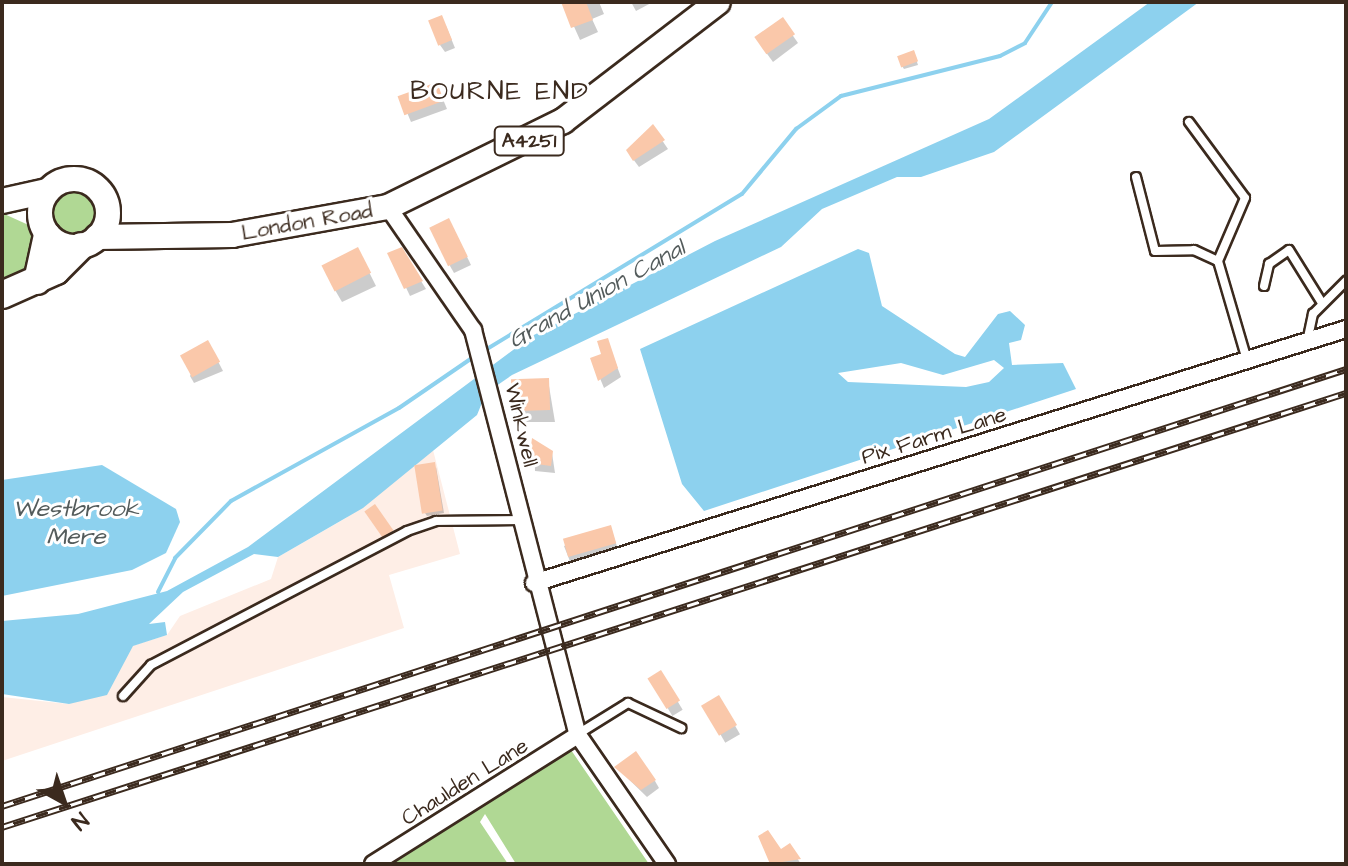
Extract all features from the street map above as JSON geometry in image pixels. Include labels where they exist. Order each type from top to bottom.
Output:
[{"type":"highway","points":[[37,281],[44,229]]},
{"type":"highway","points":[[2,295],[37,281],[89,242]]},
{"type":"main road","name":"London Road","points":[[89,242],[254,233],[388,207],[563,121],[702,7]]},
{"type":"main road","points":[[2,201],[47,191],[76,178],[95,186],[107,204],[172,238]]},
{"type":"main road","points":[[44,229],[47,191]]},
{"type":"main road","points":[[2,208],[44,229],[89,242],[107,204]]},
{"type":"street","name":"Winkwell","points":[[388,207],[458,299],[496,396],[534,583],[578,735],[667,864]]},
{"type":"street","name":"Pix Farm Lane","points":[[534,583],[1346,329]]},
{"type":"street","name":"Chaulden Lane","points":[[373,864],[578,735]]},
{"type":"lane","points":[[1189,122],[1245,198],[1218,261],[1248,361]]},
{"type":"lane","points":[[1136,177],[1155,251],[1194,250],[1218,261]]},
{"type":"lane","points":[[1264,286],[1269,264],[1289,250],[1322,303]]},
{"type":"lane","points":[[1307,342],[1322,303],[1346,281]]},
{"type":"lane","points":[[123,696],[151,665],[407,531],[436,521],[519,520]]},
{"type":"lane","points":[[578,735],[628,703],[681,728]]},
{"type":"shaded area","points":[[433,450],[460,554],[389,575],[404,628],[2,761],[2,697],[69,704],[132,646],[167,635],[180,616],[271,579],[278,557],[346,518]]},
{"type":"green space","points":[[74,191],[89,197],[95,212],[89,227],[74,233],[59,227],[53,212],[59,197]]},
{"type":"green space","points":[[2,213],[33,227],[40,248],[32,265],[2,280]]},
{"type":"green space","points":[[571,750],[649,864],[516,864],[485,814],[480,822],[508,864],[382,864]]},
{"type":"water","points":[[1150,2],[1199,2],[994,152],[921,177],[897,177],[822,209],[781,247],[512,375],[486,393],[477,415],[363,508],[278,557],[254,554],[183,592],[149,624],[165,622],[167,635],[133,646],[107,695],[69,704],[2,694],[2,621],[78,614],[167,591],[248,547],[532,336],[715,241],[989,119]]},
{"type":"water","points":[[858,249],[869,253],[882,306],[955,354],[965,357],[998,314],[1010,311],[1025,325],[1021,340],[1009,343],[1012,365],[1063,363],[1076,389],[704,511],[682,484],[640,349]],"holes":[[[994,360],[1004,368],[989,382],[966,387],[848,382],[838,373],[901,363],[943,375]]]},
{"type":"water","name":"Westbrook Mere","points":[[102,465],[176,509],[180,522],[166,553],[132,570],[2,596],[2,480]]},
{"type":"building","points":[[561,2],[586,2],[593,20],[571,28]]},
{"type":"building","points":[[442,15],[452,40],[438,46],[428,21]]},
{"type":"building","points":[[783,17],[795,34],[766,54],[754,37]]},
{"type":"building","points":[[914,50],[918,61],[901,67],[897,56]]},
{"type":"building","points":[[437,82],[444,101],[404,115],[398,96]]},
{"type":"building","points":[[653,124],[665,140],[633,161],[626,150]]},
{"type":"building","points":[[449,218],[468,257],[448,266],[429,228]]},
{"type":"building","points":[[358,247],[371,273],[335,291],[321,266]]},
{"type":"building","points":[[402,247],[423,281],[404,289],[387,253]]},
{"type":"building","points":[[608,338],[618,368],[598,381],[590,358],[601,354],[597,341]]},
{"type":"building","points":[[208,340],[220,362],[192,377],[180,356]]},
{"type":"building","points":[[549,378],[550,410],[512,411],[511,379]]},
{"type":"building","points":[[532,438],[553,451],[551,466],[529,463]]},
{"type":"building","points":[[435,462],[443,510],[422,514],[414,465]]},
{"type":"building","points":[[375,504],[393,530],[383,538],[364,511]]},
{"type":"building","points":[[611,525],[616,543],[568,557],[563,539]]},
{"type":"building","points":[[661,670],[680,701],[667,709],[647,678]]},
{"type":"building","points":[[719,695],[737,725],[719,736],[701,706]]},
{"type":"building","points":[[636,751],[656,780],[641,790],[614,767]]},
{"type":"building","points":[[768,830],[781,849],[790,843],[801,859],[770,864],[758,836]]},
{"type":"waterway","name":"Grand Union Canal","points":[[482,352],[742,194],[796,129],[841,96],[1000,56],[1025,43],[1052,2]]},
{"type":"waterway","points":[[158,592],[175,558],[231,501],[399,408],[475,356]]},
{"type":"railway","points":[[2,806],[1346,369]]},
{"type":"railway","points":[[2,827],[1346,393]]},
{"type":"district","name":"BOURNE END","points":[[500,92]]}]
